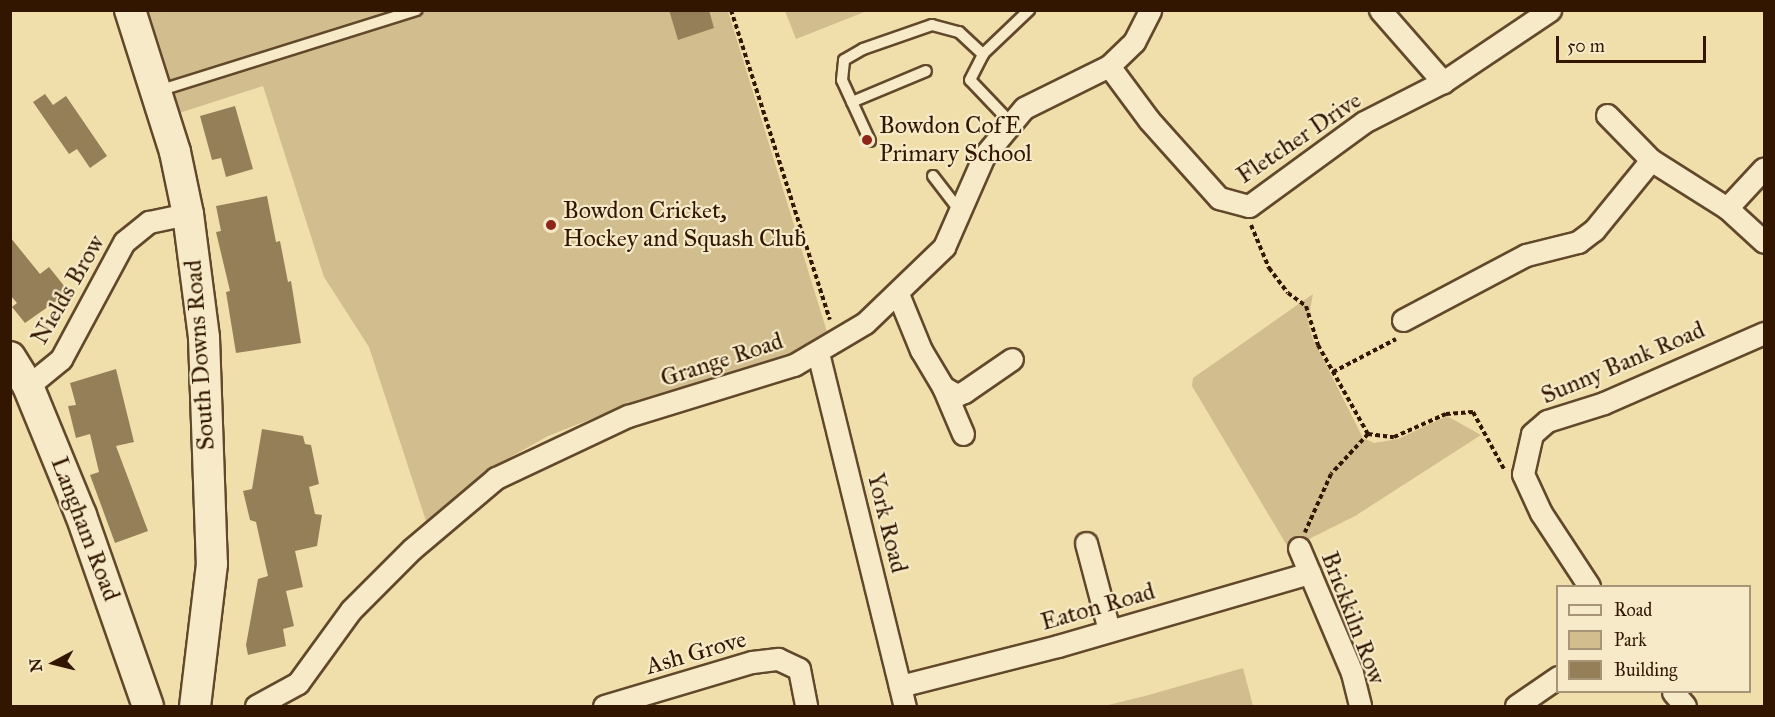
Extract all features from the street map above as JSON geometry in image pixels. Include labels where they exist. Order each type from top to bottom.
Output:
[{"type":"main road","name":"South Downs Road","points":[[130,10],[175,152],[188,214],[204,338],[212,564],[195,706]]},
{"type":"main road","name":"Langham Road","points":[[10,357],[28,386],[105,578],[148,706]]},
{"type":"street","name":"Grange Road","points":[[256,706],[298,683],[351,610],[420,542],[496,478],[628,416],[771,374],[818,353],[898,294],[944,247],[984,156],[1024,108],[1109,66],[1134,42],[1150,10]]},
{"type":"street","points":[[1380,10],[1443,82]]},
{"type":"street","name":"Fletcher Drive","points":[[1109,66],[1149,120],[1219,198],[1249,206],[1364,122],[1443,82],[1550,10]]},
{"type":"street","points":[[1607,115],[1651,160],[1726,208],[1764,242]]},
{"type":"street","points":[[1403,320],[1526,255],[1578,242],[1594,230],[1651,160]]},
{"type":"street","points":[[1726,208],[1764,168]]},
{"type":"street","name":"Nields Brow","points":[[28,386],[61,359],[124,243],[149,222],[188,214]]},
{"type":"street","points":[[898,294],[921,350],[943,387],[963,434]]},
{"type":"street","name":"Sunny Bank Road","points":[[1523,474],[1526,444],[1532,434],[1547,421],[1604,403],[1764,333]]},
{"type":"street","name":"York Road","points":[[818,353],[905,706]]},
{"type":"street","points":[[943,387],[957,395],[1012,358]]},
{"type":"street","points":[[1523,474],[1541,513],[1588,585]]},
{"type":"street","points":[[1086,543],[1109,630]]},
{"type":"street","name":"Brickkiln Row","points":[[1299,548],[1352,673],[1360,706]]},
{"type":"street","name":"Eaton Road","points":[[900,686],[1310,573]]},
{"type":"street","name":"Ash Grove","points":[[604,706],[752,662],[778,659],[799,669],[806,706]]},
{"type":"street","points":[[1516,706],[1556,678]]},
{"type":"street","points":[[1674,693],[1685,706]]},
{"type":"lane","points":[[155,92],[417,10]]},
{"type":"lane","points":[[1011,123],[970,80],[983,54],[1029,10]]},
{"type":"lane","points":[[870,141],[843,80],[844,60],[863,49],[932,25],[959,32],[983,54]]},
{"type":"lane","points":[[852,102],[926,71]]},
{"type":"lane","points":[[933,176],[960,211]]},
{"type":"path","points":[[731,10],[837,341]]},
{"type":"path","points":[[1249,206],[1251,227],[1269,268],[1288,293],[1306,306],[1318,345],[1368,434]]},
{"type":"path","points":[[1333,372],[1408,333],[1403,320]]},
{"type":"path","points":[[1368,434],[1394,436],[1446,414],[1473,412],[1505,471],[1523,474]]},
{"type":"path","points":[[1299,548],[1330,474],[1368,434]]},
{"type":"green space","name":"Bowdon Cricket, Hockey and Squash Club","points":[[142,11],[728,11],[828,335],[779,358],[622,407],[548,436],[484,472],[426,521],[369,347],[324,277],[263,86],[173,115]]},
{"type":"green space","points":[[785,11],[867,11],[796,39]]},
{"type":"green space","points":[[1313,294],[1308,321],[1312,337],[1363,438],[1374,443],[1398,439],[1447,416],[1481,435],[1355,516],[1289,549],[1192,386],[1193,378]]},
{"type":"green space","points":[[1243,668],[1253,706],[1104,706],[1145,696]]},
{"type":"building","points":[[669,10],[709,10],[714,28],[678,40]]},
{"type":"building","points":[[45,94],[53,105],[66,96],[107,156],[90,168],[77,149],[69,154],[33,102]]},
{"type":"building","points":[[235,106],[253,169],[226,177],[221,158],[212,160],[200,116]]},
{"type":"building","points":[[267,196],[276,242],[280,241],[288,282],[291,281],[301,343],[236,353],[226,292],[230,291],[216,232],[221,231],[216,206]]},
{"type":"building","points":[[10,237],[40,274],[49,267],[69,292],[25,323],[12,307],[17,303],[10,295]]},
{"type":"building","points":[[116,369],[134,442],[116,446],[148,531],[115,543],[90,475],[99,472],[90,434],[76,438],[68,406],[76,405],[70,383]]},
{"type":"building","points":[[262,429],[303,436],[305,444],[311,445],[319,484],[309,487],[315,514],[322,515],[317,546],[295,551],[303,587],[286,591],[294,626],[283,629],[286,646],[248,655],[246,645],[258,579],[268,576],[256,522],[250,520],[243,491],[252,489]]},
{"type":"place","name":"Bowdon CofE Primary School","points":[[867,140]]},
{"type":"place","name":"Bowdon Cricket, Hockey and Squash Club","points":[[551,225]]}]
